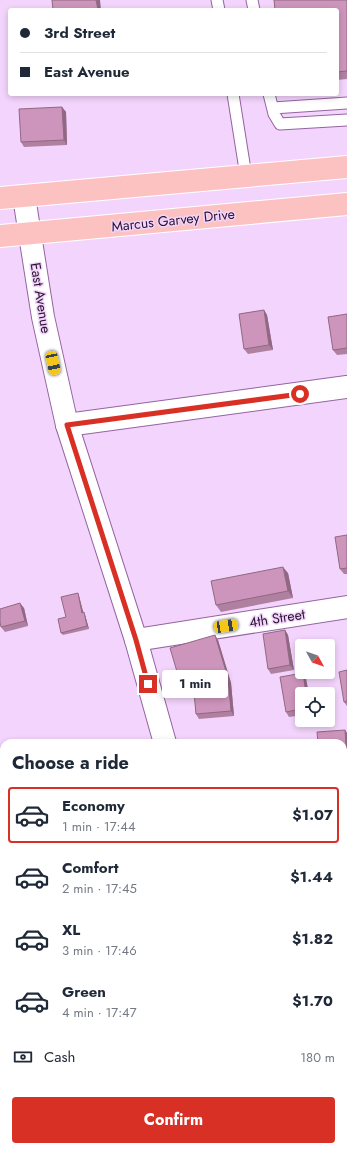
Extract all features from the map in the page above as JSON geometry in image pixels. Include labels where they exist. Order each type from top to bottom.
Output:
[{"type":"highway","points":[[0,198],[347,167]]},
{"type":"highway","name":"Marcus Garvey Drive","points":[[0,236],[347,204]]},
{"type":"main road","name":"East Avenue","points":[[24,197],[43,316],[67,425],[136,640],[164,739]]},
{"type":"main road","points":[[67,425],[347,387]]},
{"type":"main road","name":"4th Street","points":[[136,640],[347,607]]},
{"type":"lane","points":[[233,96],[246,176]]},
{"type":"lane","points":[[270,96],[274,114],[280,124],[347,120]]},
{"type":"lane","points":[[273,108],[347,103]]},
{"type":"building","points":[[52,0],[96,0],[98,8],[53,8]]},
{"type":"building","points":[[274,0],[347,0],[347,71],[339,72],[339,8],[275,8]]},
{"type":"building","points":[[62,107],[64,140],[21,142],[19,109]]},
{"type":"building","points":[[264,310],[269,345],[244,349],[239,314]]},
{"type":"building","points":[[347,314],[347,348],[333,350],[328,317]]},
{"type":"building","points":[[347,535],[347,568],[340,569],[335,537]]},
{"type":"building","points":[[283,567],[288,591],[216,605],[211,581]]},
{"type":"building","points":[[78,593],[82,613],[84,612],[87,626],[61,633],[58,619],[66,617],[61,597]]},
{"type":"building","points":[[20,603],[25,621],[1,627],[0,609]]},
{"type":"building","points":[[285,630],[290,665],[268,669],[263,634]]},
{"type":"building","points":[[215,635],[228,678],[231,711],[196,714],[192,671],[178,675],[170,648]]},
{"type":"building","points":[[347,670],[347,701],[344,702],[339,672]]},
{"type":"building","points":[[295,674],[295,679],[304,679],[305,687],[295,687],[295,710],[286,712],[280,677]]},
{"type":"building","points":[[345,730],[346,739],[318,739],[317,732]]},
{"type":"route","points":[[148,684],[136,640],[67,425],[300,394]]}]
